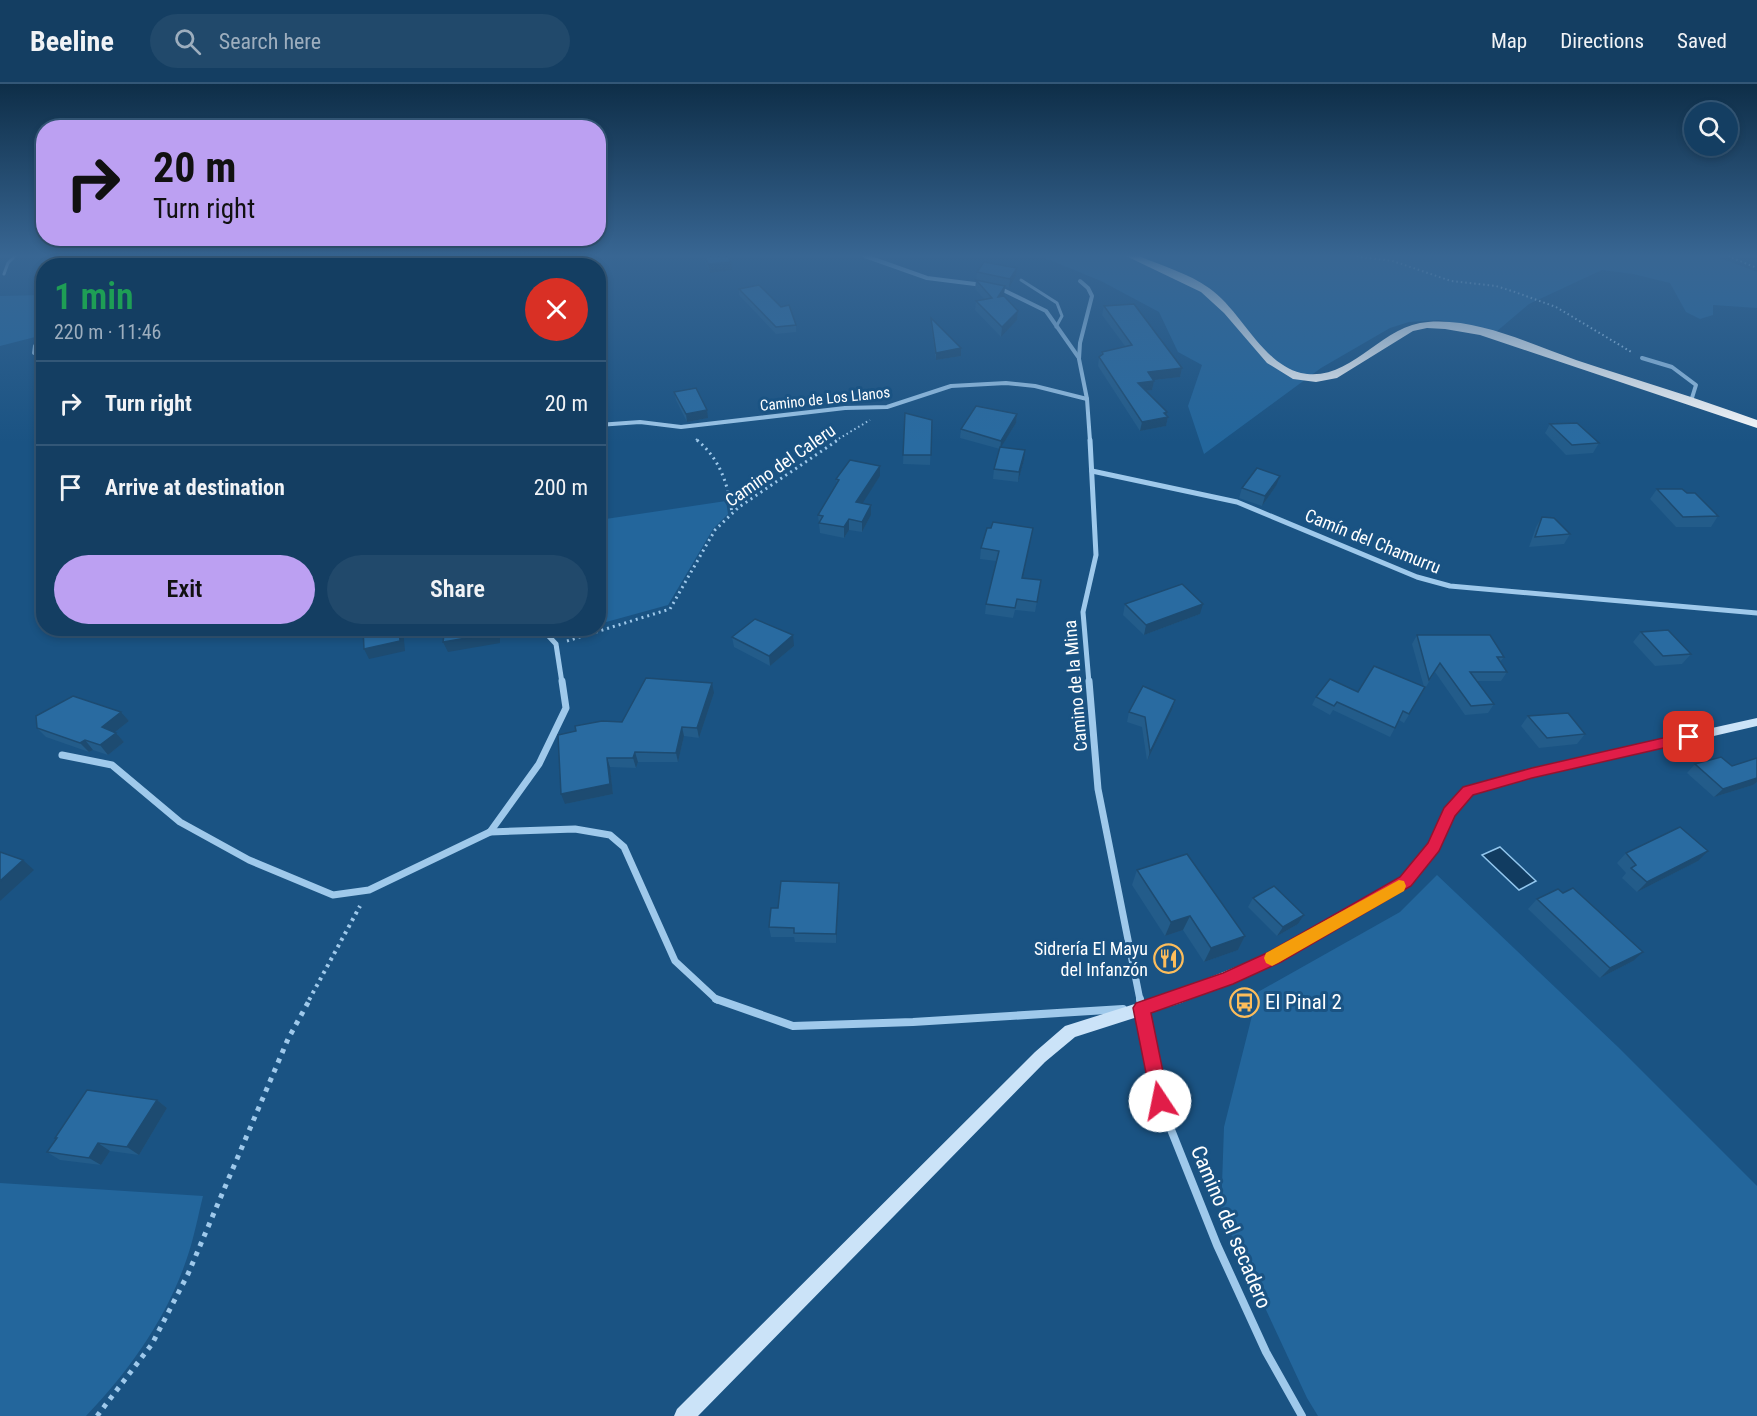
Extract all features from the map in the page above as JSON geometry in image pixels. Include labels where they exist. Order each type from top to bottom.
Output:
[{"type":"highway","points":[[1235,318],[1279,367],[1297,376],[1318,379],[1335,375],[1351,368],[1403,329],[1425,325],[1442,326],[1490,335],[1757,424]]},
{"type":"street","points":[[1050,318],[1079,359]]},
{"type":"street","points":[[1079,359],[1080,343],[1086,318]]},
{"type":"street","points":[[1641,358],[1672,367],[1696,384],[1691,401]]},
{"type":"street","name":"Camino de la Mina","points":[[1079,359],[1087,399],[1096,555],[1083,612],[1098,789],[1142,1008]]},
{"type":"street","name":"Camino de Los Llanos","points":[[606,425],[626,421],[659,421],[681,427],[845,408],[887,408],[951,386],[1005,383],[1035,386],[1087,399]]},
{"type":"street","name":"Camín del Chamurru","points":[[1092,471],[1237,502],[1417,577],[1450,586],[1757,613]]},
{"type":"street","points":[[490,832],[539,764],[566,708],[556,644],[548,636]]},
{"type":"street","points":[[684,1416],[1040,1057],[1070,1031],[1227,979],[1275,957],[1406,882],[1434,847],[1449,812],[1468,790],[1532,773],[1757,722]]},
{"type":"street","points":[[62,755],[112,765],[180,822],[249,860],[333,895],[369,890],[490,832],[574,829],[610,835],[624,847],[675,961],[718,1001],[793,1026],[913,1023],[1142,1008]]},
{"type":"street","name":"Camino del secadero","points":[[1142,1008],[1160,1101],[1168,1124],[1217,1245],[1256,1331],[1302,1416]]},
{"type":"lane","points":[[1056,327],[1060,318]]},
{"type":"path","points":[[1575,318],[1641,358]]},
{"type":"path","name":"Camino del Caleru","points":[[606,629],[670,609],[715,530],[732,514],[812,454],[861,427],[887,408]]},
{"type":"path","points":[[681,427],[702,443],[724,472],[732,514]]},
{"type":"path","name":"Camino del Caleru","points":[[556,644],[582,636]]},
{"type":"path","points":[[97,1416],[152,1344],[188,1274],[288,1039],[369,890]]},
{"type":"shaded area","points":[[0,318],[36,318],[36,337],[0,346]]},
{"type":"shaded area","points":[[1162,318],[1512,318],[1496,332],[1439,320],[1409,322],[1390,328],[1321,368],[1204,454],[1188,406],[1202,365],[1178,352]]},
{"type":"shaded area","points":[[726,501],[728,514],[713,529],[668,605],[606,622],[606,519]]},
{"type":"shaded area","points":[[1500,847],[1536,881],[1519,890],[1482,855]]},
{"type":"shaded area","points":[[1437,875],[1618,1047],[1757,1186],[1757,1416],[1318,1416],[1307,1398],[1221,1213],[1224,1127],[1258,992],[1400,912]]},
{"type":"shaded area","points":[[0,1183],[203,1196],[194,1235],[169,1302],[132,1362],[86,1416],[0,1416]]},
{"type":"building","points":[[767,318],[794,318],[796,325],[776,327]]},
{"type":"building","points":[[931,318],[961,348],[936,353]]},
{"type":"building","points":[[993,318],[1011,318],[1002,327]]},
{"type":"building","points":[[1113,318],[1145,318],[1182,368],[1148,372],[1154,381],[1138,383],[1167,412],[1164,413],[1168,417],[1142,422],[1099,357],[1103,354],[1102,352],[1132,345]]},
{"type":"building","points":[[696,388],[707,410],[686,414],[674,392]]},
{"type":"building","points":[[976,406],[1017,414],[1001,441],[961,429]]},
{"type":"building","points":[[905,413],[932,420],[931,455],[903,455]]},
{"type":"building","points":[[1577,423],[1599,443],[1572,445],[1550,424]]},
{"type":"building","points":[[1000,447],[1025,450],[1019,472],[994,469]]},
{"type":"building","points":[[850,460],[880,466],[856,502],[871,505],[862,522],[849,519],[844,527],[819,523],[823,516],[818,515],[839,480],[836,479]]},
{"type":"building","points":[[1257,468],[1280,476],[1265,496],[1242,488]]},
{"type":"building","points":[[1657,489],[1682,489],[1687,493],[1695,493],[1718,516],[1683,517]]},
{"type":"building","points":[[1542,517],[1554,518],[1570,534],[1535,537]]},
{"type":"building","points":[[993,522],[1033,528],[1022,578],[1041,580],[1037,602],[1017,599],[1015,608],[986,604],[999,551],[981,548],[987,528],[991,528]]},
{"type":"building","points":[[1182,584],[1203,604],[1146,625],[1125,604]]},
{"type":"building","points":[[755,619],[793,635],[769,656],[732,637]]},
{"type":"building","points":[[1668,630],[1691,654],[1663,656],[1641,632]]},
{"type":"building","points":[[1417,635],[1490,635],[1504,657],[1497,657],[1507,672],[1470,672],[1494,704],[1471,706],[1440,663],[1429,680]]},
{"type":"building","points":[[363,636],[400,636],[400,641],[364,649]]},
{"type":"building","points":[[444,636],[478,636],[443,642]]},
{"type":"building","points":[[1374,666],[1425,687],[1409,714],[1403,711],[1395,728],[1337,702],[1334,706],[1316,697],[1330,679],[1358,692]]},
{"type":"building","points":[[646,678],[712,683],[697,728],[682,727],[676,753],[635,752],[633,758],[607,758],[610,784],[561,794],[558,735],[576,731],[575,726],[602,721],[622,722]]},
{"type":"building","points":[[1143,686],[1175,700],[1150,752],[1145,717],[1129,712]]},
{"type":"building","points":[[73,696],[121,712],[102,727],[116,733],[100,745],[85,740],[80,743],[37,728],[36,716]]},
{"type":"building","points":[[1568,713],[1585,734],[1547,738],[1528,716]]},
{"type":"building","points":[[1721,757],[1732,766],[1757,758],[1757,778],[1723,789],[1695,764]]},
{"type":"building","points":[[1680,827],[1708,851],[1647,882],[1631,868],[1636,865],[1626,853]]},
{"type":"building","points":[[0,852],[23,860],[0,881]]},
{"type":"building","points":[[1187,854],[1245,936],[1211,948],[1190,916],[1171,922],[1137,870]]},
{"type":"building","points":[[781,881],[839,883],[836,934],[794,933],[794,928],[769,927],[771,908],[778,908]]},
{"type":"building","points":[[1274,886],[1304,915],[1283,927],[1253,898]]},
{"type":"building","points":[[1573,888],[1643,952],[1610,968],[1537,899],[1558,889],[1563,893]]},
{"type":"building","points":[[87,1090],[157,1100],[127,1147],[98,1143],[89,1158],[47,1152],[57,1138],[55,1138]]},
{"type":"slow traffic","points":[[1272,958],[1399,886]]},
{"type":"place","name":"Sidrería El Mayu del Infanzón","points":[[1169,958]]},
{"type":"place","name":"El Pinal 2","points":[[1244,1002]]},
{"type":"route","points":[[1160,1101],[1142,1008],[1227,979],[1275,957],[1406,882],[1434,847],[1449,812],[1468,790],[1689,737]]}]
